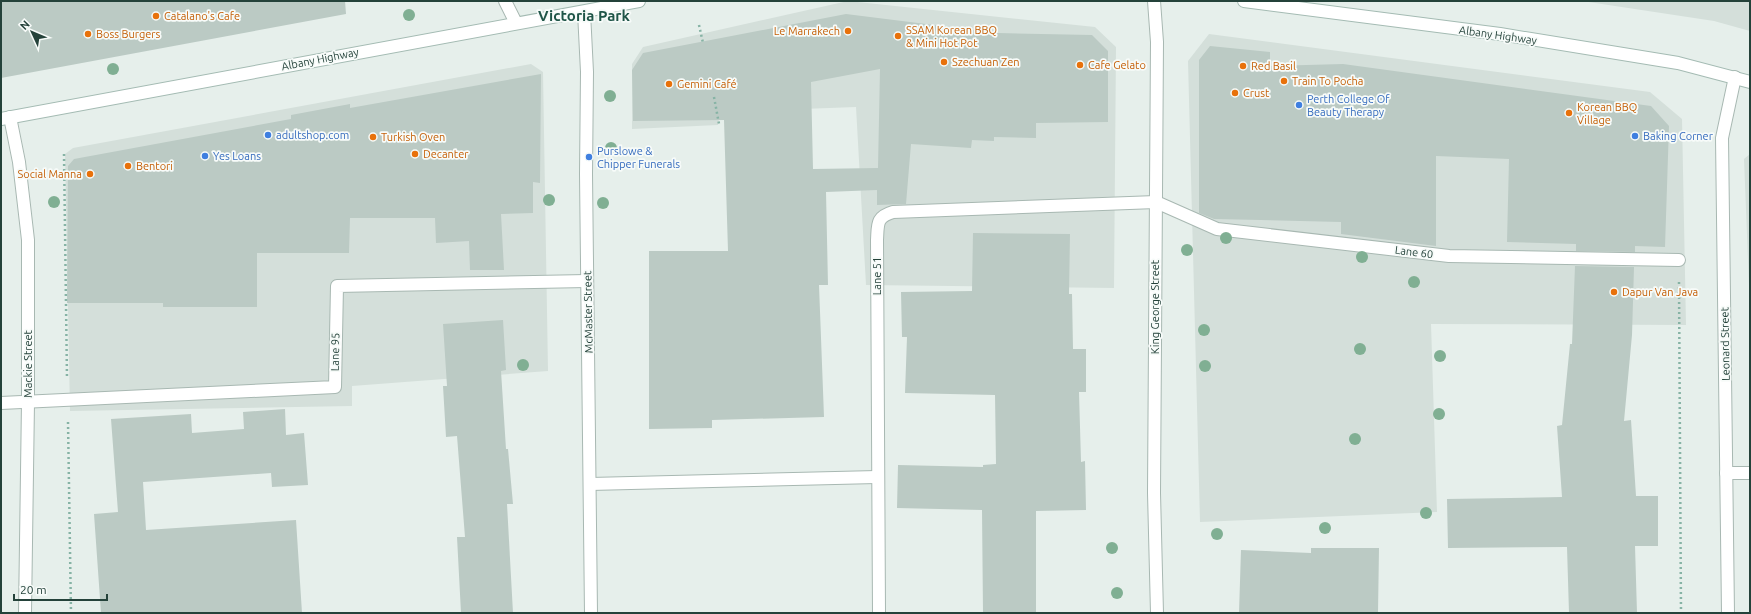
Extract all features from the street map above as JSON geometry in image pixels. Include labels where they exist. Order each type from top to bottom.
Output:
[{"type":"street","points":[[505,1],[516,22]]},
{"type":"street","name":"Albany Highway","points":[[5,118],[516,22],[584,12],[639,1]]},
{"type":"street","name":"King George Street","points":[[1154,1],[1157,42],[1154,493],[1157,613]]},
{"type":"street","name":"Albany Highway","points":[[1244,1],[1507,36],[1678,63],[1750,82]]},
{"type":"street","name":"McMaster Street","points":[[584,12],[587,72],[591,613]]},
{"type":"street","name":"Leonard Street","points":[[1728,613],[1722,138],[1735,77]]},
{"type":"street","name":"Mackie Street","points":[[5,118],[19,162],[28,240],[28,402],[25,613]]},
{"type":"street","name":"Lane 60","points":[[1156,202],[1217,229],[1449,256],[1679,260]]},
{"type":"street","name":"Lane 51","points":[[878,613],[878,221],[884,214],[893,212],[1156,202]]},
{"type":"street","name":"Lane 95","points":[[28,402],[335,386],[337,286],[588,281]]},
{"type":"street","points":[[1,403],[28,402]]},
{"type":"street","points":[[1726,473],[1750,473]]},
{"type":"street","points":[[590,484],[877,477]]},
{"type":"path","points":[[699,25],[703,43]]},
{"type":"path","points":[[714,97],[719,124]]},
{"type":"path","points":[[1679,260],[1681,613]]},
{"type":"shaded area","points":[[848,1],[1095,27],[1116,47],[1114,288],[866,285],[856,107],[720,112],[718,125],[632,129],[632,64],[643,47]]},
{"type":"shaded area","points":[[1582,1],[1750,1],[1750,31],[1714,21]]},
{"type":"shaded area","points":[[1209,34],[1650,92],[1682,119],[1686,325],[1431,324],[1437,512],[1200,522],[1188,61]]},
{"type":"shaded area","points":[[531,64],[543,72],[548,371],[352,386],[352,406],[70,411],[65,154],[73,148]]},
{"type":"shaded area","points":[[1750,154],[1750,310],[1744,159]]},
{"type":"building","points":[[1,1],[345,1],[346,14],[1,78]]},
{"type":"building","points":[[846,14],[998,33],[1092,35],[1108,51],[1108,122],[1036,123],[1036,138],[994,137],[994,141],[972,140],[971,148],[911,144],[906,204],[877,205],[877,190],[826,192],[828,285],[819,285],[824,417],[712,420],[712,428],[649,429],[649,251],[728,251],[724,120],[633,121],[632,70],[643,53]],"holes":[[[880,69],[878,168],[813,169],[811,82]]]},
{"type":"building","points":[[1210,46],[1270,52],[1270,66],[1343,64],[1651,106],[1669,126],[1665,247],[1635,246],[1635,252],[1576,251],[1576,244],[1507,242],[1509,159],[1436,156],[1436,246],[1341,234],[1341,222],[1214,219],[1199,213],[1199,60]]},
{"type":"building","points":[[541,74],[540,183],[533,182],[533,213],[501,214],[504,270],[470,270],[469,241],[436,243],[435,218],[350,218],[349,253],[257,253],[257,307],[163,307],[163,303],[67,303],[68,166],[74,159],[291,119],[291,115],[350,104],[350,108]]},
{"type":"building","points":[[973,233],[1070,234],[1069,294],[1072,294],[1073,349],[1086,349],[1086,392],[1079,392],[1081,462],[1085,461],[1086,510],[1036,511],[1036,613],[983,613],[982,510],[897,508],[898,465],[983,467],[983,465],[996,464],[995,395],[905,393],[907,337],[902,337],[901,292],[972,291]]},
{"type":"building","points":[[1575,266],[1634,267],[1632,335],[1624,421],[1631,420],[1636,496],[1658,496],[1658,546],[1635,546],[1637,613],[1569,613],[1567,547],[1448,548],[1447,499],[1562,497],[1557,426],[1562,425],[1570,344],[1572,344]]},
{"type":"building","points":[[503,320],[506,370],[501,371],[506,449],[508,449],[513,504],[507,504],[513,613],[461,613],[457,537],[465,537],[457,436],[446,437],[443,386],[447,386],[443,324]]},
{"type":"building","points":[[285,409],[286,435],[304,433],[308,485],[272,487],[271,473],[143,482],[146,530],[296,520],[302,613],[101,613],[94,514],[118,512],[111,419],[191,414],[192,433],[244,429],[243,412]]},
{"type":"building","points":[[1311,548],[1379,548],[1378,612],[1239,613],[1241,550],[1311,553]]},
{"type":"place","name":"Catalano's Cafe","points":[[156,16]]},
{"type":"place","name":"Le Marrakech","points":[[848,31]]},
{"type":"place","name":"Boss Burgers","points":[[88,34]]},
{"type":"place","name":"SSAM Korean BBQ & Mini Hot Pot","points":[[898,36]]},
{"type":"place","name":"Szechuan Zen","points":[[944,62]]},
{"type":"place","name":"Cafe Gelato","points":[[1080,65]]},
{"type":"place","name":"Red Basil","points":[[1243,66]]},
{"type":"place","name":"Train To Pocha","points":[[1284,81]]},
{"type":"place","name":"Gemini Café","points":[[669,84]]},
{"type":"place","name":"Crust","points":[[1235,93]]},
{"type":"place","name":"Perth College Of Beauty Therapy","points":[[1299,105]]},
{"type":"place","name":"Korean BBQ Village","points":[[1569,113]]},
{"type":"place","name":"adultshop.com","points":[[268,135]]},
{"type":"place","name":"Baking Corner","points":[[1635,136]]},
{"type":"place","name":"Turkish Oven","points":[[373,137]]},
{"type":"place","name":"Decanter","points":[[415,154]]},
{"type":"place","name":"Yes Loans","points":[[205,156]]},
{"type":"place","name":"Purslowe & Chipper Funerals","points":[[589,157]]},
{"type":"place","name":"Bentori","points":[[128,166]]},
{"type":"place","name":"Social Manna","points":[[90,174]]},
{"type":"place","name":"Dapur Van Java","points":[[1614,292]]},
{"type":"district","name":"Victoria Park","points":[[584,15]]}]
